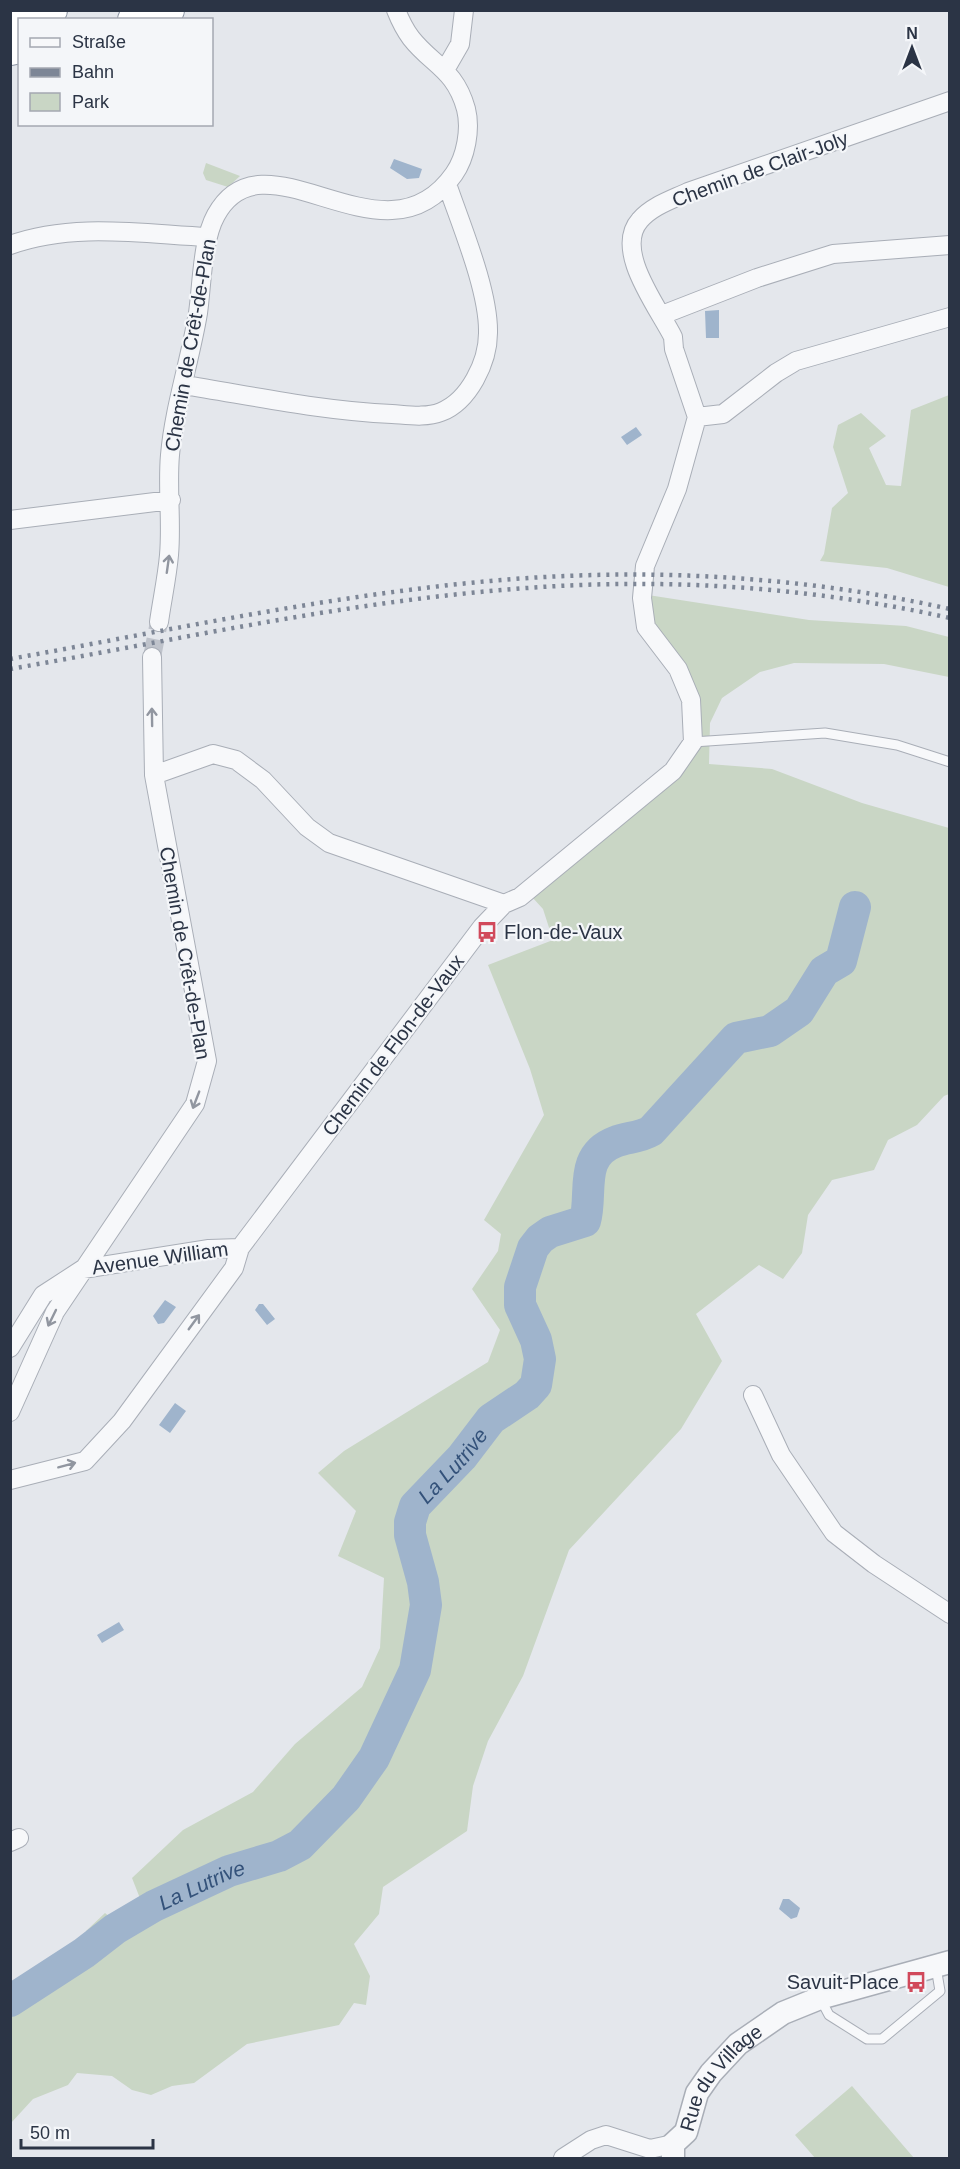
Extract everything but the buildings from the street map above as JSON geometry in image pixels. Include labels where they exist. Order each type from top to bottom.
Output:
[{"type":"highway","points":[[10,19],[51,10]]},
{"type":"highway","points":[[141,18],[168,10]]},
{"type":"street","points":[[184,385],[356,413],[426,416],[456,404],[470,388],[479,370],[489,333],[482,292],[447,184],[463,157],[468,128],[459,92],[445,69],[412,40],[396,10]]},
{"type":"street","points":[[445,69],[455,57],[460,44],[464,10]]},
{"type":"street","name":"Chemin de Clair-Joly","points":[[697,417],[674,349],[673,337],[632,258],[630,239],[633,230],[646,214],[688,192],[950,101]]},
{"type":"street","name":"Chemin de Crêt-de-Plan","points":[[159,622],[169,555],[170,455],[208,237],[221,209],[239,190],[252,184],[268,183],[349,205],[373,210],[396,211],[425,201],[447,184]]},
{"type":"street","points":[[10,245],[42,235],[68,232],[208,237]]},
{"type":"street","points":[[662,315],[757,278],[833,255],[950,245]]},
{"type":"street","points":[[693,742],[692,699],[678,669],[646,627],[642,598],[645,566],[677,489],[697,417],[723,414],[776,373],[796,361],[950,317]]},
{"type":"street","points":[[10,520],[171,500]]},
{"type":"street","name":"Chemin de Crêt-de-Plan","points":[[10,1412],[55,1312],[195,1104],[207,1062],[154,775],[152,657]]},
{"type":"street","name":"Chemin de Flon-de-Vaux","points":[[10,1480],[85,1461],[122,1421],[234,1268],[240,1248],[482,927],[504,904],[520,897],[673,771],[693,742]]},
{"type":"street","points":[[154,775],[213,754],[236,760],[263,780],[307,827],[329,843],[504,904]]},
{"type":"street","name":"Avenue William","points":[[10,1348],[43,1295],[83,1269],[209,1249],[240,1248]]},
{"type":"street","points":[[753,1395],[780,1455],[834,1533],[874,1564],[950,1614]]},
{"type":"street","name":"Rue du Village","points":[[563,2158],[591,2140],[606,2135],[650,2149],[673,2151],[686,2132],[697,2093],[711,2073],[738,2044],[783,2013],[820,1998],[879,1980],[943,1965]]},
{"type":"lane","points":[[693,742],[825,733],[897,745],[950,762]]},
{"type":"lane","name":"Rue du Village","points":[[820,1998],[829,2015],[867,2039],[882,2039],[940,1991],[943,1965]]},
{"type":"green space","points":[[206,163],[240,176],[228,187],[206,180],[203,173]]},
{"type":"green space","points":[[949,395],[949,587],[887,568],[820,561],[824,554],[832,508],[848,493],[833,447],[838,425],[861,413],[886,436],[869,448],[886,485],[901,486],[911,410]]},
{"type":"green space","points":[[648,595],[809,620],[906,626],[949,637],[949,677],[884,664],[794,663],[760,672],[722,698],[710,723],[709,764],[772,769],[862,803],[949,828],[949,1094],[944,1096],[917,1125],[888,1140],[874,1170],[832,1180],[808,1215],[802,1253],[783,1279],[759,1265],[696,1314],[722,1361],[681,1429],[569,1550],[523,1676],[488,1741],[473,1786],[467,1831],[383,1887],[379,1914],[354,1944],[370,1976],[366,2005],[354,2003],[339,2025],[247,2044],[194,2083],[172,2086],[151,2095],[132,2090],[112,2076],[77,2073],[68,2085],[33,2099],[11,2123],[11,2004],[98,1951],[86,1931],[105,1913],[123,1928],[145,1911],[132,1878],[183,1830],[253,1792],[295,1744],[362,1687],[380,1648],[384,1578],[338,1556],[356,1511],[318,1473],[344,1451],[488,1362],[500,1330],[472,1289],[498,1251],[501,1234],[484,1220],[544,1115],[530,1069],[488,965],[553,940],[543,909],[532,897],[693,742],[691,699],[657,641]]},
{"type":"green space","points":[[852,2086],[914,2158],[815,2158],[795,2135]]},
{"type":"water","points":[[394,159],[422,169],[419,178],[407,179],[390,168]]},
{"type":"water","points":[[719,310],[719,338],[706,338],[705,311]]},
{"type":"water","points":[[636,427],[642,435],[627,445],[621,437]]},
{"type":"water","points":[[165,1300],[176,1307],[164,1323],[158,1324],[153,1316]]},
{"type":"water","points":[[259,1304],[263,1304],[275,1319],[267,1325],[255,1310]]},
{"type":"water","points":[[175,1403],[186,1411],[170,1433],[159,1425]]},
{"type":"water","points":[[119,1622],[124,1630],[102,1643],[97,1635]]},
{"type":"water","points":[[783,1899],[789,1899],[800,1908],[797,1917],[791,1919],[779,1909]]},
{"type":"waterway","name":"La Lutrive","points":[[10,2001],[84,1953],[115,1929],[154,1906],[229,1871],[279,1856],[300,1845],[346,1798],[374,1758],[415,1670],[426,1605],[423,1582],[410,1535],[410,1522],[415,1506],[462,1457],[491,1419],[527,1395],[536,1385],[540,1359],[536,1340],[520,1305],[520,1287],[533,1248],[550,1232],[585,1221],[591,1166],[603,1148],[651,1131],[736,1038],[770,1031],[799,1011],[824,971],[841,961],[855,907]]},
{"type":"tunnel","points":[[152,657],[159,622]]},
{"type":"railway","points":[[10,659],[324,602],[451,585],[569,576],[678,575],[733,578],[842,589],[950,609]]},
{"type":"railway","points":[[10,669],[324,612],[451,595],[569,585],[678,584],[733,587],[842,598],[950,618]]},
{"type":"place","name":"Flon-de-Vaux","points":[[487,932]]},
{"type":"place","name":"Savuit-Place","points":[[916,1982]]}]
